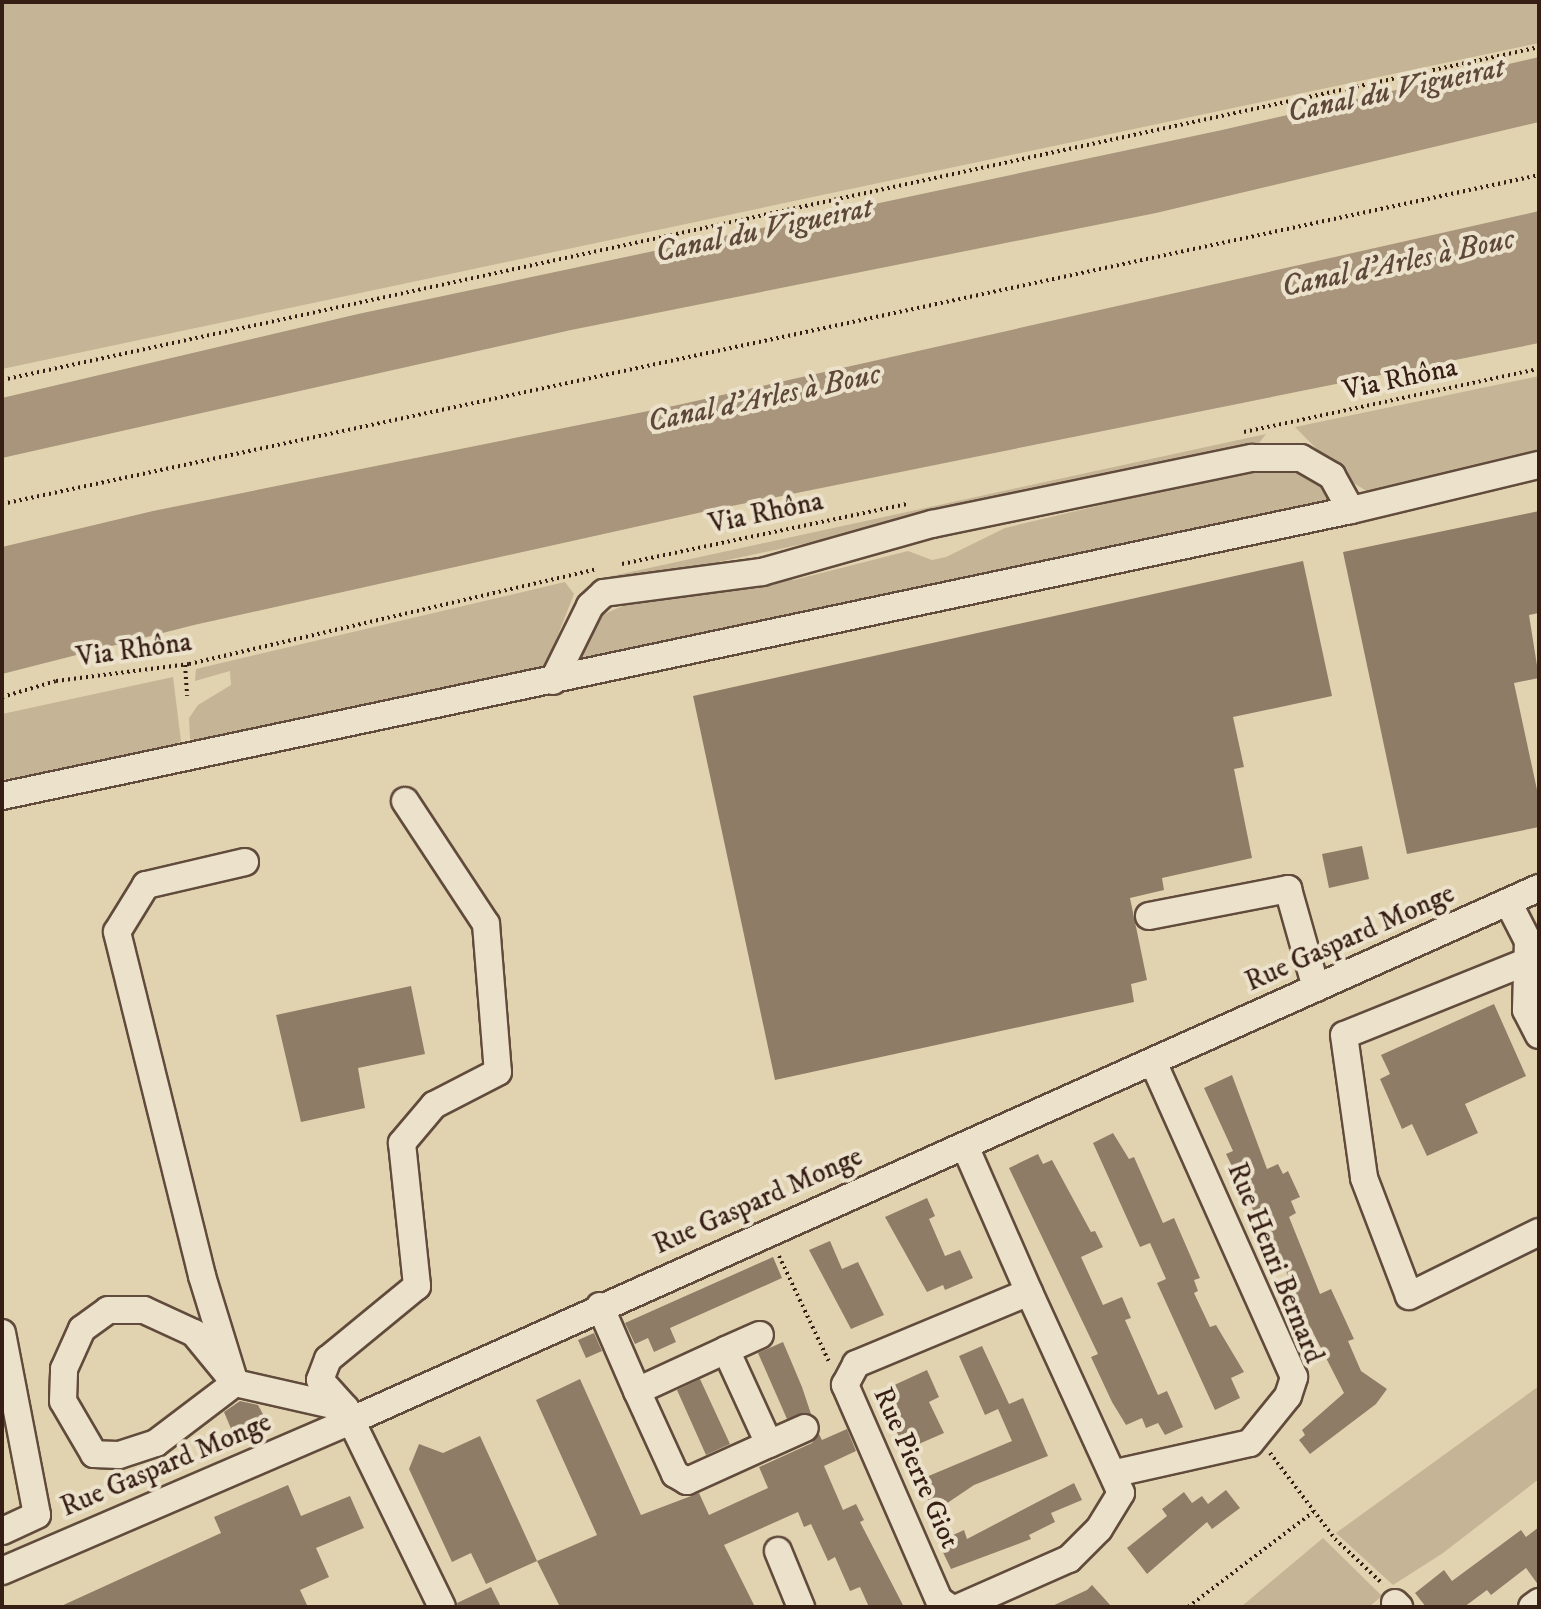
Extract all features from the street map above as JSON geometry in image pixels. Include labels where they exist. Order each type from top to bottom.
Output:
[{"type":"street","points":[[553,681],[590,606],[604,593],[762,572],[932,524],[1252,458],[1301,458],[1332,476],[1351,510]]},
{"type":"street","points":[[2,796],[1351,510],[1539,465]]},
{"type":"street","points":[[405,801],[486,924],[498,1072],[434,1105],[402,1143],[417,1286],[328,1359],[320,1380],[348,1414],[442,1607]]},
{"type":"street","points":[[235,1383],[202,1276],[117,932],[146,885],[245,862]]},
{"type":"street","name":"Rue Gaspard Monge","points":[[2,1571],[348,1414],[965,1146],[1539,888]]},
{"type":"street","points":[[1149,916],[1288,889],[1316,988]]},
{"type":"street","points":[[1508,902],[1528,941],[1531,960],[1526,1010],[1539,1035]]},
{"type":"street","points":[[1531,960],[1344,1035],[1364,1178],[1409,1296],[1539,1232]]},
{"type":"street","name":"Rue Henri Bernard","points":[[1116,1473],[1228,1452],[1256,1436],[1288,1396],[1294,1377],[1153,1062]]},
{"type":"street","points":[[952,1606],[1069,1559],[1099,1529],[1121,1493],[1116,1473],[1029,1292],[965,1146]]},
{"type":"street","name":"Rue Pierre Giot","points":[[952,1606],[939,1600],[845,1385],[856,1364],[1029,1292]]},
{"type":"street","points":[[600,1306],[675,1474],[687,1481],[805,1428]]},
{"type":"street","points":[[235,1383],[156,1443],[119,1455],[94,1454],[63,1401],[64,1369],[82,1329],[108,1310],[144,1310],[194,1333],[235,1383],[348,1414]]},
{"type":"street","points":[[2,1333],[37,1515],[2,1531]]},
{"type":"street","points":[[637,1391],[760,1335]]},
{"type":"street","points":[[726,1350],[769,1444]]},
{"type":"street","points":[[778,1551],[801,1607]]},
{"type":"street","points":[[1532,1607],[1539,1602]]},
{"type":"path","points":[[2,380],[1539,47]]},
{"type":"path","points":[[2,504],[1539,175]]},
{"type":"path","name":"Via Rhôna","points":[[1233,435],[1539,369]]},
{"type":"path","name":"Via Rhôna","points":[[2,697],[56,681],[185,665],[469,596],[913,502]]},
{"type":"path","points":[[185,665],[187,696]]},
{"type":"path","points":[[768,1232],[823,1354],[845,1385]]},
{"type":"path","points":[[1256,1436],[1313,1512],[1380,1578],[1397,1605]]},
{"type":"path","points":[[1188,1607],[1313,1512]]},
{"type":"shaded area","points":[[2,2],[1539,2],[1539,43],[2,369]]},
{"type":"shaded area","points":[[1539,376],[1539,460],[1373,495],[1344,477],[1295,427]]},
{"type":"shaded area","points":[[1266,434],[1256,447],[606,586],[603,578]]},
{"type":"shaded area","points":[[1256,468],[1319,473],[1333,501],[578,663],[576,646],[600,616],[638,599],[736,581],[794,580],[908,551],[932,560],[946,557],[1005,528]]},
{"type":"shaded area","points":[[565,582],[574,594],[545,668],[200,742],[190,739],[189,718],[198,705],[231,685],[230,671],[195,681],[196,669]]},
{"type":"shaded area","points":[[173,677],[181,741],[167,749],[2,780],[2,714]]},
{"type":"shaded area","points":[[1539,1386],[1539,1479],[1443,1553],[1393,1585],[1336,1533]]},
{"type":"shaded area","points":[[1323,1538],[1382,1596],[1369,1607],[1242,1606]]},
{"type":"water","name":"Canal du Vigueirat","points":[[1539,57],[1539,122],[1156,213],[571,330],[2,458],[2,398],[358,314],[1222,130]]},
{"type":"water","name":"Canal d'Arles à Bouc","points":[[1539,211],[1539,343],[707,511],[194,625],[2,674],[2,547],[153,511],[678,405]]},
{"type":"building","points":[[1539,511],[1539,613],[1529,615],[1539,678],[1514,683],[1539,799],[1539,827],[1407,854],[1343,552]]},
{"type":"building","points":[[1303,561],[1332,696],[1233,717],[1244,767],[1234,769],[1252,858],[1162,878],[1164,890],[1130,898],[1147,980],[1131,984],[1134,1002],[775,1080],[693,696]]},
{"type":"building","points":[[1362,846],[1369,879],[1329,888],[1322,854]]},
{"type":"building","points":[[411,986],[425,1054],[358,1068],[365,1108],[301,1122],[276,1015]]},
{"type":"building","points":[[1494,1004],[1526,1076],[1465,1104],[1478,1133],[1427,1156],[1412,1124],[1402,1129],[1380,1079],[1390,1074],[1381,1055]]},
{"type":"building","points":[[1232,1075],[1267,1169],[1278,1164],[1283,1174],[1288,1171],[1300,1197],[1291,1201],[1296,1213],[1289,1217],[1320,1294],[1331,1289],[1354,1339],[1348,1341],[1361,1371],[1387,1389],[1376,1404],[1310,1454],[1299,1440],[1305,1435],[1302,1430],[1344,1393],[1305,1317],[1262,1213],[1256,1216],[1226,1154],[1233,1151],[1204,1088]]},
{"type":"building","points":[[1113,1133],[1129,1159],[1134,1157],[1163,1223],[1174,1218],[1200,1278],[1194,1280],[1198,1291],[1194,1293],[1210,1327],[1216,1325],[1244,1372],[1231,1378],[1240,1398],[1215,1410],[1157,1283],[1166,1279],[1150,1243],[1140,1247],[1093,1143]]},
{"type":"building","points":[[1038,1154],[1043,1164],[1052,1160],[1091,1232],[1095,1231],[1103,1247],[1081,1257],[1103,1305],[1122,1297],[1131,1318],[1125,1320],[1158,1395],[1167,1391],[1183,1427],[1165,1435],[1158,1423],[1146,1428],[1142,1418],[1126,1425],[1112,1402],[1091,1357],[1098,1354],[1009,1168]]},
{"type":"building","points":[[927,1198],[935,1216],[929,1219],[945,1256],[960,1250],[973,1278],[945,1290],[943,1285],[927,1292],[885,1217]]},
{"type":"building","points":[[830,1241],[842,1269],[858,1262],[884,1315],[851,1329],[809,1250]]},
{"type":"building","points":[[773,1257],[782,1278],[670,1328],[676,1342],[654,1352],[648,1338],[635,1344],[625,1323]]},
{"type":"building","points":[[594,1333],[602,1351],[586,1358],[578,1340]]},
{"type":"building","points":[[783,1342],[811,1414],[787,1419],[758,1353]]},
{"type":"building","points":[[982,1346],[1009,1404],[1023,1398],[1048,1456],[974,1485],[934,1512],[919,1480],[1012,1441],[998,1409],[985,1415],[959,1356]]},
{"type":"building","points":[[927,1370],[939,1397],[929,1402],[944,1433],[905,1450],[879,1392]]},
{"type":"building","points":[[580,1379],[641,1515],[699,1493],[709,1515],[768,1488],[759,1467],[812,1443],[819,1434],[822,1440],[847,1429],[856,1451],[824,1466],[843,1510],[856,1504],[864,1520],[860,1522],[904,1607],[869,1607],[860,1587],[850,1591],[835,1557],[828,1561],[811,1524],[804,1527],[798,1512],[724,1545],[755,1607],[560,1607],[537,1561],[597,1535],[536,1400]]},
{"type":"building","points":[[700,1379],[730,1444],[706,1455],[677,1390]]},
{"type":"building","points":[[240,1401],[258,1405],[264,1416],[232,1431],[224,1412]]},
{"type":"building","points":[[480,1436],[537,1561],[486,1584],[471,1553],[452,1562],[409,1469],[419,1444],[443,1453]]},
{"type":"building","points":[[1074,1483],[1082,1500],[1051,1513],[1055,1522],[1029,1535],[1031,1539],[951,1569],[938,1542],[964,1530],[967,1539]]},
{"type":"building","points":[[288,1485],[301,1516],[350,1496],[364,1528],[316,1548],[329,1577],[300,1590],[308,1607],[59,1607],[221,1533],[214,1517]]},
{"type":"building","points":[[1226,1490],[1240,1508],[1212,1529],[1207,1522],[1147,1574],[1127,1548],[1167,1516],[1162,1509],[1184,1492],[1192,1503],[1202,1496],[1208,1504]]},
{"type":"building","points":[[1539,1527],[1539,1586],[1526,1568],[1491,1595],[1487,1590],[1464,1607],[1426,1607],[1415,1593],[1444,1570],[1452,1581],[1521,1530],[1526,1537]]},
{"type":"building","points":[[1092,1585],[1112,1607],[1050,1607],[1087,1590]]},
{"type":"building","points":[[491,1587],[501,1607],[458,1607],[457,1603]]}]
